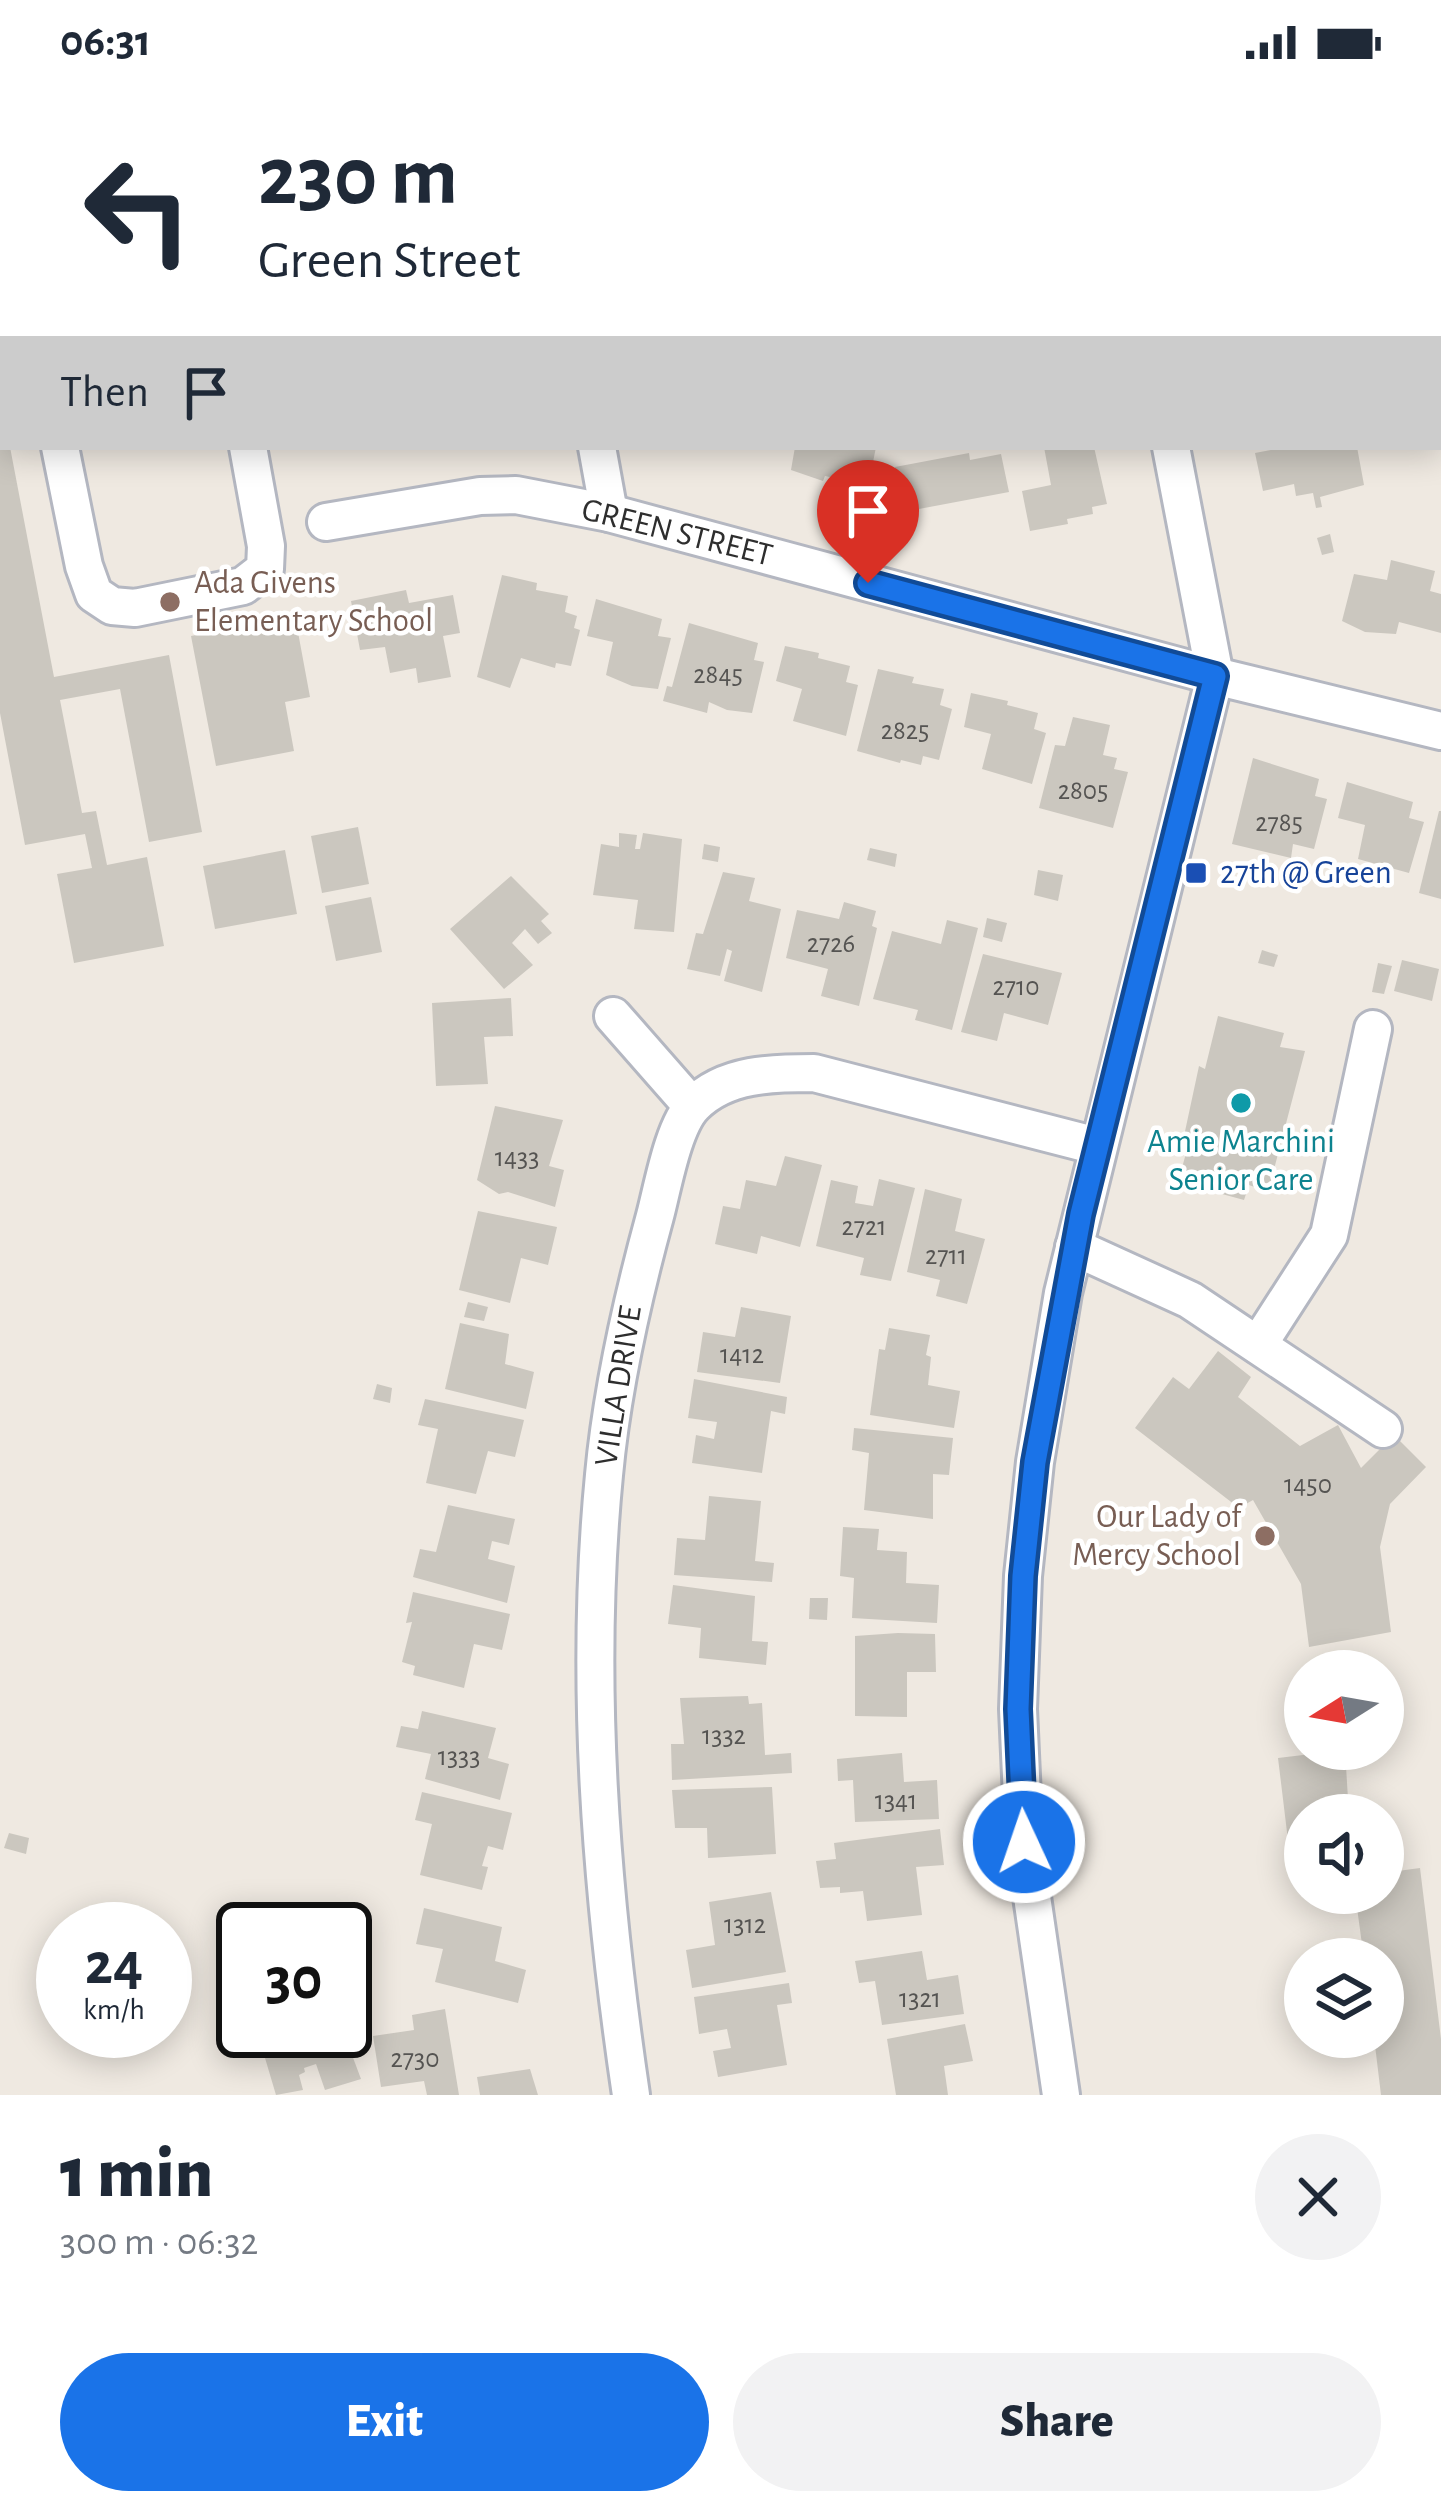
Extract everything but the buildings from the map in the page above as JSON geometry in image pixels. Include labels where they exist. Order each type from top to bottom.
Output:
[{"type":"street","points":[[61,450],[94,594],[112,606],[135,608],[244,586],[265,569],[266,546],[249,450]]},
{"type":"street","points":[[598,450],[609,513]]},
{"type":"street","points":[[1061,2095],[1024,1842],[1018,1709],[1023,1576],[1035,1462],[1074,1247],[1215,676],[1172,450]]},
{"type":"street","name":"GREEN STREET","points":[[326,522],[444,500],[516,495],[609,513],[1215,676],[1441,731]]},
{"type":"street","points":[[613,1016],[692,1106],[723,1084],[772,1073],[814,1073],[1097,1146]]},
{"type":"street","points":[[1258,1345],[1329,1235],[1373,1029]]},
{"type":"street","name":"VILLA DRIVE","points":[[631,2095],[605,1866],[595,1664],[604,1474],[635,1288],[672,1151],[692,1106]]},
{"type":"street","points":[[1074,1247],[1190,1300],[1383,1430]]},
{"type":"place","name":"Ada Givens Elementary School","points":[[170,602]]},
{"type":"place","name":"27th @ Green","points":[[1196,873]]},
{"type":"place","name":"Amie Marchini Senior Care","points":[[1241,1103]]},
{"type":"place","name":"Our Lady of Mercy School","points":[[1265,1536]]},
{"type":"route","points":[[868,583],[1215,676],[1081,1214],[1035,1462],[1023,1576],[1018,1709],[1024,1842]]}]
